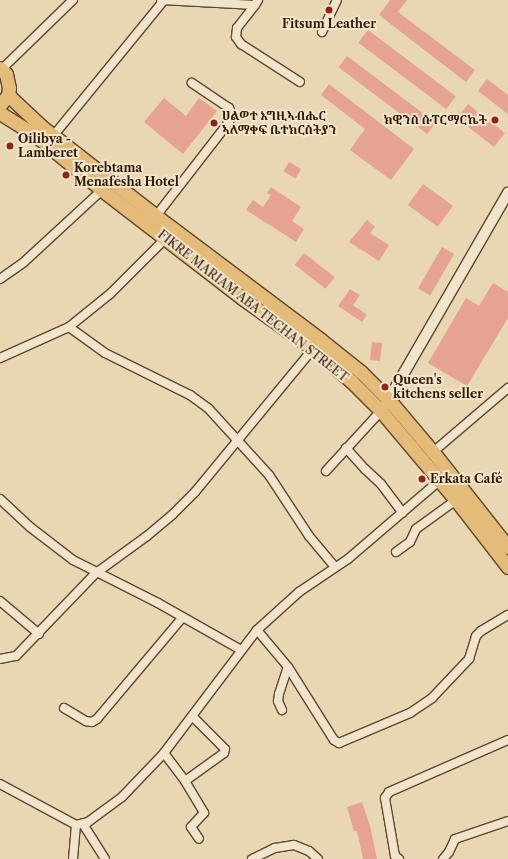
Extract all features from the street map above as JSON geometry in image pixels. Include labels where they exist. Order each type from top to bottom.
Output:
[{"type":"main road","points":[[1,68],[8,80],[4,100]]},
{"type":"main road","name":"FIKRE MARIAM ABA TECHAN STREET","points":[[4,100],[54,135],[156,216],[341,355],[361,372],[439,481],[456,500],[508,566]]},
{"type":"main road","name":"FIKRE MARIAM ABA TECHAN STREET","points":[[0,113],[35,135],[102,190],[242,298],[313,349],[351,381],[385,406],[433,452],[508,547]]},
{"type":"street","points":[[1,68],[73,0]]},
{"type":"street","points":[[54,135],[163,0],[257,2]]},
{"type":"street","points":[[322,32],[337,0]]},
{"type":"street","points":[[257,2],[237,28],[236,37],[241,44],[300,82]]},
{"type":"street","points":[[156,216],[229,122],[232,115],[229,108],[192,83]]},
{"type":"street","points":[[0,279],[24,262],[102,190]]},
{"type":"street","points":[[326,471],[385,406],[508,193]]},
{"type":"street","points":[[0,358],[69,327],[112,293],[166,238]]},
{"type":"street","points":[[69,327],[105,353],[190,395],[208,408],[238,439],[269,475],[309,536],[335,567]]},
{"type":"street","points":[[0,659],[16,656],[39,634],[96,573],[147,536],[173,514],[195,492],[313,349]]},
{"type":"street","points":[[433,452],[508,388]]},
{"type":"street","points":[[346,448],[364,469],[381,484],[403,513]]},
{"type":"street","points":[[73,859],[80,825],[122,797],[164,753],[193,717],[257,630],[299,592],[348,559],[439,481]]},
{"type":"street","points":[[0,499],[30,528],[73,560],[183,617],[241,650]]},
{"type":"street","points":[[396,552],[410,542],[416,529],[456,500]]},
{"type":"street","points":[[0,602],[39,634]]},
{"type":"street","points":[[257,630],[288,667],[334,740],[339,743],[410,713],[432,698],[469,659],[476,636],[481,631],[508,615]]},
{"type":"street","points":[[64,708],[86,721],[92,722],[97,719],[183,617]]},
{"type":"street","points":[[282,710],[278,701],[288,667]]},
{"type":"street","points":[[185,781],[224,753],[225,749],[193,717]]},
{"type":"street","points":[[399,859],[395,856],[385,798],[388,792],[508,740]]},
{"type":"street","points":[[164,753],[185,781],[204,812],[191,827],[199,839]]},
{"type":"street","points":[[0,784],[80,825],[105,859]]},
{"type":"street","points":[[443,859],[449,856],[455,839],[508,821]]},
{"type":"street","points":[[252,859],[275,848],[294,845],[309,851],[318,859]]},
{"type":"building","points":[[390,0],[407,0],[398,12],[475,70],[466,82],[379,15]]},
{"type":"building","points":[[368,30],[456,96],[446,109],[358,43]]},
{"type":"building","points":[[347,56],[436,123],[427,134],[339,67]]},
{"type":"building","points":[[487,79],[508,95],[508,114],[478,91]]},
{"type":"building","points":[[329,84],[414,149],[391,180],[350,150],[365,129],[321,95]]},
{"type":"building","points":[[164,98],[186,116],[199,98],[217,111],[183,154],[144,122]]},
{"type":"building","points":[[468,104],[505,133],[494,147],[457,118]]},
{"type":"building","points":[[289,162],[301,169],[296,179],[284,172]]},
{"type":"building","points":[[423,184],[453,206],[438,227],[408,205]]},
{"type":"building","points":[[271,187],[301,207],[292,221],[304,229],[296,242],[246,210],[253,200],[263,207],[271,195],[267,193]]},
{"type":"building","points":[[367,220],[375,227],[370,233],[389,245],[379,261],[349,242]]},
{"type":"building","points":[[442,247],[454,254],[430,296],[418,289]]},
{"type":"building","points":[[304,253],[335,277],[325,289],[295,265]]},
{"type":"building","points":[[493,283],[508,292],[508,318],[467,386],[428,363],[466,298],[479,306]]},
{"type":"building","points":[[350,289],[360,295],[353,305],[367,315],[362,322],[338,306]]},
{"type":"building","points":[[372,342],[382,343],[380,361],[370,360]]},
{"type":"building","points":[[362,802],[370,826],[377,859],[363,859],[357,831],[354,831],[347,807]]},
{"type":"place","name":"Fitsum Leather","points":[[329,10]]},
{"type":"place","name":"ክዊንስ ሱፐርማርኬት","points":[[495,120]]},
{"type":"place","name":"ሀልወተ እግዚኣብሔር ኣለማቀፍ ቤተክርስትያን","points":[[214,123]]},
{"type":"place","name":"Oilibya - Lamberet","points":[[10,146]]},
{"type":"place","name":"Korebtama Menafesha Hotel","points":[[66,175]]},
{"type":"place","name":"Queen's kitchens seller","points":[[385,387]]},
{"type":"place","name":"Erkata Café","points":[[422,479]]}]
